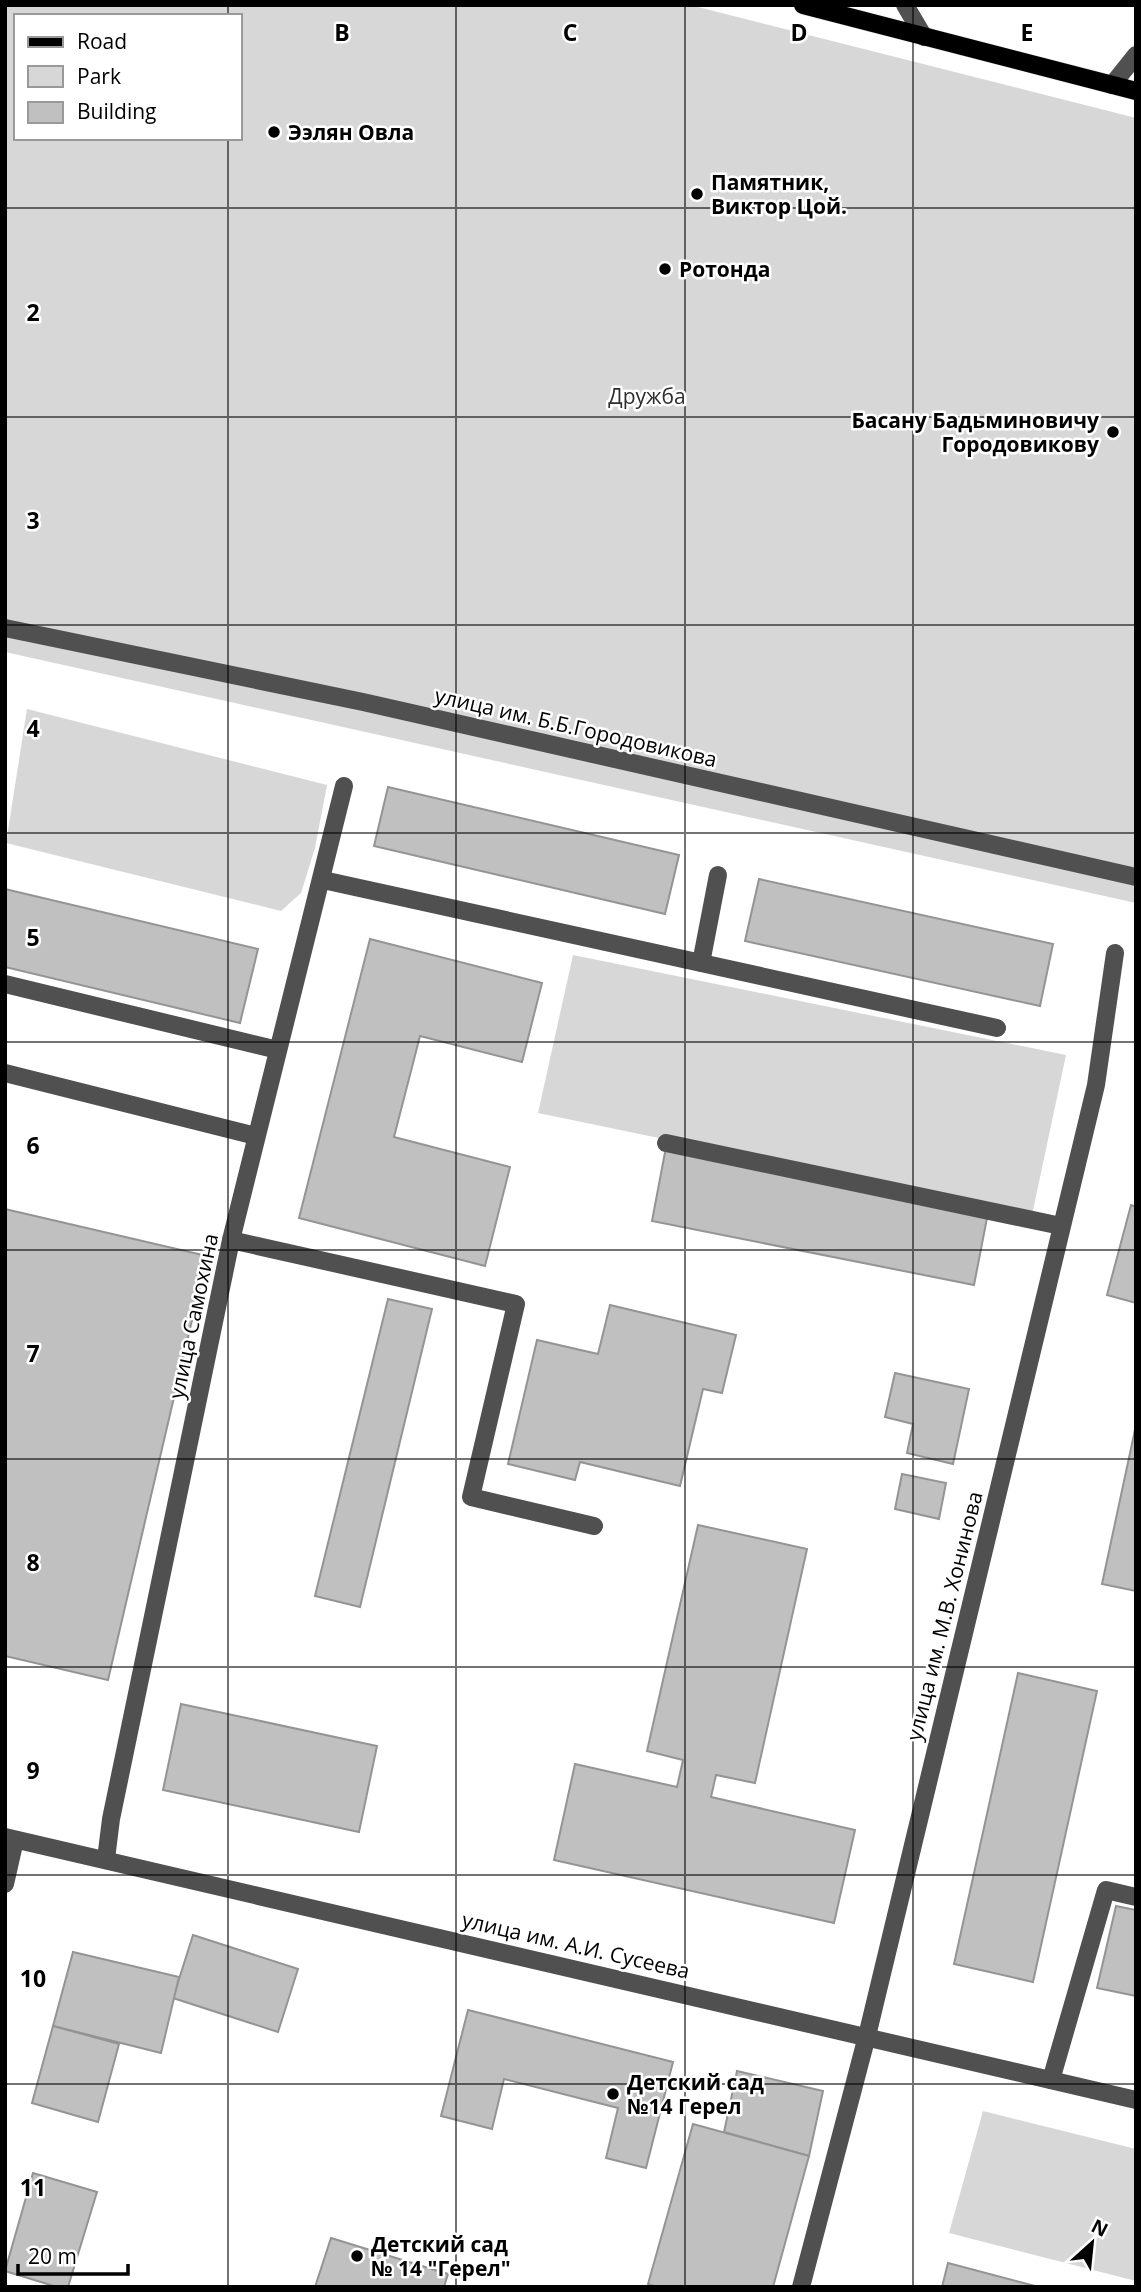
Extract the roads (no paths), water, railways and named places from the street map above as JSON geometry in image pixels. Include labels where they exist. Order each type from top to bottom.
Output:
[{"type":"main road","points":[[803,5],[1136,91]]},
{"type":"street","points":[[905,5],[924,37]]},
{"type":"street","points":[[1112,85],[1136,55]]},
{"type":"street","name":"улица им. Б.Б.Городовикова","points":[[5,628],[363,702],[1136,877]]},
{"type":"street","name":"улица Самохина","points":[[106,1859],[111,1819],[231,1240],[323,880],[344,786]]},
{"type":"street","points":[[701,963],[718,875]]},
{"type":"street","points":[[323,880],[997,1028]]},
{"type":"street","name":"улица им. М.В. Хонинова","points":[[801,2287],[867,2036],[1096,1084],[1115,953]]},
{"type":"street","points":[[5,984],[278,1050]]},
{"type":"street","points":[[5,1073],[256,1136]]},
{"type":"street","points":[[666,1143],[1061,1226]]},
{"type":"street","points":[[231,1240],[516,1304],[471,1497],[594,1525]]},
{"type":"street","points":[[5,1884],[10,1839]]},
{"type":"street","name":"улица им. А.И. Сусеева","points":[[10,1839],[106,1859],[1136,2100]]},
{"type":"street","points":[[1051,2080],[1105,1890],[1136,1897]]},
{"type":"place","name":"Ээлян Овла","points":[[274,132]]},
{"type":"place","name":"Памятник, Виктор Цой.","points":[[697,194]]},
{"type":"place","name":"Ротонда","points":[[665,269]]},
{"type":"place","name":"Басану Бадьминовичу Городовикову","points":[[1113,432]]},
{"type":"place","name":"Детский сад №14 Герел","points":[[613,2094]]},
{"type":"place","name":"Детский сад № 14 \"Герел\"","points":[[357,2256]]},
{"type":"park label","name":"Дружба","points":[[647,396]]}]
